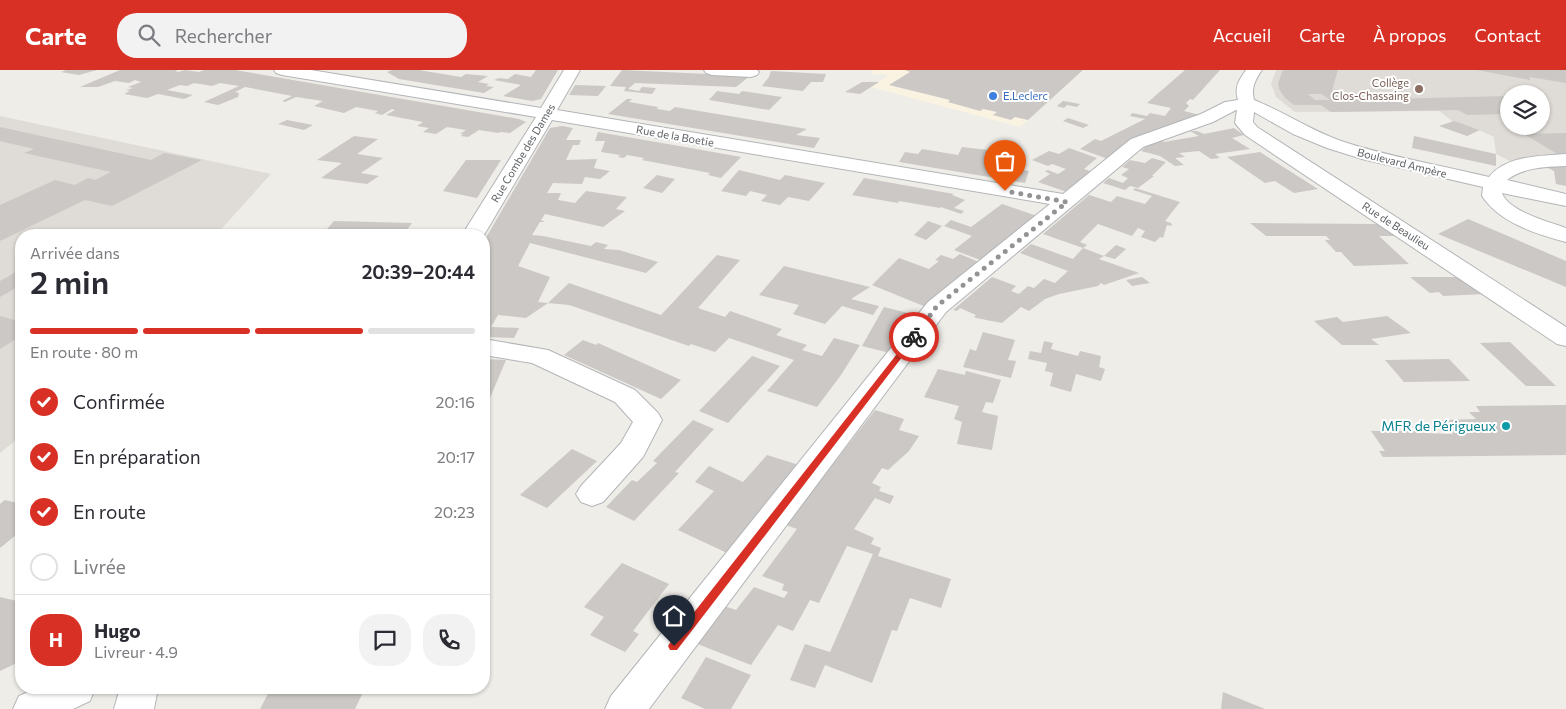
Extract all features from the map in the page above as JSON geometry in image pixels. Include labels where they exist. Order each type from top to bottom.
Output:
[{"type":"street","name":"Rue de la Boetie","points":[[282,70],[1059,199],[1067,202]]},
{"type":"street","name":"Rue Combe des Dames","points":[[477,229],[572,70]]},
{"type":"street","points":[[712,70],[751,72]]},
{"type":"street","name":"Rue de Beaulieu","points":[[1254,70],[1246,82],[1244,93],[1247,103],[1244,122],[1251,131],[1566,338]]},
{"type":"street","points":[[625,709],[937,306],[1067,202],[1137,143],[1207,118],[1231,106],[1247,103]]},
{"type":"street","name":"Boulevard Ampère","points":[[1247,103],[1271,113],[1299,130],[1333,144],[1414,167],[1566,200]]},
{"type":"street","points":[[1566,160],[1519,166],[1502,175],[1494,184],[1492,196],[1502,207],[1517,215],[1566,235]]},
{"type":"street","points":[[490,349],[539,356],[624,396],[648,420],[632,450],[592,494]]},
{"type":"street","points":[[32,709],[63,694]]},
{"type":"street","points":[[134,709],[138,694]]},
{"type":"shaded area","name":"E.Leclerc","points":[[873,70],[1083,70],[1020,127],[871,87],[889,75],[872,74]]},
{"type":"shaded area","name":"Collège Clos-Chassaing","points":[[1276,70],[1566,70],[1566,155],[1510,161],[1496,154],[1494,137],[1452,121],[1439,111],[1295,112],[1276,97],[1271,84]]},
{"type":"shaded area","points":[[0,116],[271,174],[221,229],[15,229],[15,441],[0,453]]},
{"type":"building","points":[[66,70],[97,70],[79,75],[61,72]]},
{"type":"building","points":[[120,70],[178,70],[175,71],[178,72],[185,70],[199,72],[204,70],[235,70],[519,119],[526,122],[510,133],[479,130],[468,137],[461,136],[463,134],[460,134],[466,130],[447,127],[436,134],[423,132],[429,128],[417,126],[423,122],[386,115],[395,110],[392,109],[382,115],[375,113],[378,111],[356,107],[344,113],[314,106],[323,101],[296,97],[285,102],[282,101],[292,96],[245,87],[235,92],[239,93],[238,97],[218,105],[204,102],[239,86],[220,83],[212,86],[194,83],[187,86],[180,85],[167,90],[193,95],[184,99],[158,94],[147,98],[124,94],[130,91],[126,90],[133,88],[128,87],[141,82],[135,80],[129,83],[115,81],[98,87],[80,87]]},
{"type":"building","points":[[392,70],[419,70],[461,77],[466,74],[488,76],[478,82],[494,87],[484,93],[399,79],[387,72]]},
{"type":"building","points":[[536,70],[558,70],[541,99],[532,101],[503,96],[521,85],[494,80],[499,78],[508,79],[515,74],[531,77]]},
{"type":"building","points":[[622,70],[750,76],[736,87],[635,83],[628,89],[639,91],[642,87],[656,88],[652,94],[624,91],[626,87],[610,86]]},
{"type":"building","name":"E.Leclerc","points":[[905,70],[1083,70],[1028,120],[1015,117],[1011,120],[993,115],[997,112],[983,109],[980,111],[948,102],[950,100],[889,85],[910,72]]},
{"type":"building","points":[[1185,70],[1220,70],[1193,100],[1190,99],[1186,103],[1189,106],[1184,111],[1200,115],[1108,159],[1080,149],[1095,139],[1101,141],[1145,119],[1130,116],[1132,113],[1147,116],[1150,113],[1165,116],[1171,108],[1147,103]]},
{"type":"building","points":[[1283,70],[1338,70],[1332,90],[1345,100],[1500,96],[1500,114],[1467,115],[1458,110],[1331,112],[1321,105],[1294,105],[1285,98],[1279,89],[1278,83]],"holes":[[[1308,94],[1322,94],[1330,100],[1315,100]]]},
{"type":"building","points":[[1477,70],[1566,70],[1566,83],[1530,77],[1530,80]]},
{"type":"building","points":[[771,71],[826,74],[823,82],[811,82],[803,91],[762,86]]},
{"type":"building","points":[[862,82],[879,82],[860,94],[845,92]]},
{"type":"building","points":[[575,85],[606,86],[598,96],[569,95]]},
{"type":"building","points":[[717,91],[739,94],[742,91],[782,97],[769,110],[709,100]]},
{"type":"building","points":[[627,99],[632,99],[629,102],[658,107],[657,109],[670,111],[675,107],[807,129],[796,135],[820,138],[814,148],[608,114]]},
{"type":"building","points":[[1063,101],[1080,104],[1077,107],[1067,105],[1064,108],[1057,106]]},
{"type":"building","points":[[1068,118],[1089,125],[1083,128],[1063,121]]},
{"type":"building","points":[[287,120],[313,125],[304,130],[278,124]]},
{"type":"building","points":[[1454,121],[1480,130],[1467,136],[1439,126]]},
{"type":"building","points":[[562,126],[573,128],[566,140],[581,140],[579,145],[573,145],[566,160],[597,159],[594,168],[610,171],[600,179],[585,177],[582,184],[553,183],[547,193],[561,193],[558,200],[575,203],[586,191],[627,197],[616,209],[625,211],[603,227],[545,214],[541,220],[545,222],[540,222],[532,235],[591,246],[596,242],[608,245],[604,249],[619,250],[658,262],[646,273],[530,243],[518,266],[550,277],[538,302],[548,303],[526,318],[498,315],[491,327],[519,328],[514,338],[490,337],[490,231],[550,128]]},
{"type":"building","points":[[0,127],[151,160],[164,153],[202,160],[112,206],[85,200],[25,229],[15,229],[15,234],[0,241],[0,205],[55,180],[75,185],[88,178],[95,180],[111,172],[24,153],[34,149],[0,141]]},
{"type":"building","points":[[1234,128],[1244,135],[1232,138],[1250,149],[1215,154],[1220,158],[1211,159],[1199,151],[1179,153],[1185,157],[1175,158],[1184,165],[1175,166],[1160,156],[1141,151],[1147,145],[1161,140],[1164,142],[1199,136],[1190,131],[1204,134]]},
{"type":"building","points":[[598,132],[741,157],[721,178],[708,175],[710,173],[642,160],[644,158],[627,155],[624,158],[618,157],[620,155],[601,152],[605,141],[595,141]]},
{"type":"building","points":[[1550,133],[1566,133],[1566,155],[1559,155],[1526,135],[1550,135]]},
{"type":"building","points":[[354,136],[378,139],[357,154],[383,158],[361,173],[379,176],[367,184],[321,178],[342,163],[317,160]]},
{"type":"building","points":[[1414,136],[1496,154],[1496,166],[1412,148]]},
{"type":"building","points":[[962,147],[1006,152],[994,161],[999,163],[995,166],[1029,171],[1025,183],[899,162],[905,152],[918,154],[922,149],[958,155]]},
{"type":"building","points":[[1069,148],[1097,158],[1084,169],[1093,172],[1067,192],[1038,182],[1050,174],[1045,171],[1048,170],[1058,174],[1066,169],[1052,164],[1048,166],[1032,160],[1049,151],[1059,154]]},
{"type":"building","points":[[1260,152],[1318,189],[1294,193],[1275,181],[1265,183],[1227,157]]},
{"type":"building","points":[[1152,158],[1166,162],[1152,176],[1154,176],[1138,188],[1130,186],[1125,190],[1103,183],[1109,178],[1123,183],[1128,178],[1121,175],[1129,169],[1122,167],[1130,160],[1145,163]]},
{"type":"building","points":[[466,160],[501,160],[477,198],[443,191]]},
{"type":"building","points":[[1566,165],[1566,186],[1556,184],[1554,171],[1548,168]]},
{"type":"building","points":[[739,170],[780,180],[785,175],[825,183],[809,201],[788,197],[780,205],[761,201],[767,195],[750,191],[746,196],[721,191]]},
{"type":"building","points":[[657,175],[675,179],[662,193],[643,188]]},
{"type":"building","points":[[864,178],[954,194],[952,195],[965,200],[954,208],[964,211],[961,214],[941,207],[899,201],[898,203],[852,195]]},
{"type":"building","points":[[1135,188],[1180,202],[1165,221],[1171,223],[1172,226],[1167,225],[1163,238],[1160,237],[1155,242],[1141,237],[1145,231],[1138,228],[1132,236],[1098,224],[1080,242],[1087,245],[1083,248],[1043,234],[1089,195],[1111,202],[1117,196],[1145,204],[1152,196],[1133,190]]},
{"type":"building","points":[[1002,204],[1037,216],[983,261],[954,250],[972,236],[944,226],[951,220],[971,227]]},
{"type":"building","points":[[1468,219],[1566,261],[1566,287],[1438,234]]},
{"type":"building","points":[[334,221],[412,223],[408,229],[327,229]]},
{"type":"building","points":[[928,221],[942,226],[926,240],[914,235]]},
{"type":"building","points":[[1250,223],[1379,224],[1397,236],[1379,236],[1409,264],[1354,266],[1341,252],[1336,252],[1325,240],[1330,240],[1326,236],[1266,236]]},
{"type":"building","points":[[1031,244],[1073,259],[1083,248],[1104,256],[1099,259],[1139,273],[1104,285],[1101,283],[1098,286],[1059,294],[1045,299],[1029,311],[1021,307],[1002,323],[976,318],[974,317],[976,315],[960,308],[957,311],[953,310],[992,277],[1016,286],[1011,291],[1019,294],[1028,286],[1034,288],[1044,279],[1055,283],[1068,271],[1020,253]]},
{"type":"building","points":[[1116,245],[1126,249],[1115,259],[1104,256]]},
{"type":"building","points":[[960,254],[981,263],[926,307],[872,285],[899,258],[929,269],[939,261],[935,260],[941,255],[953,259]]},
{"type":"building","points":[[717,255],[740,260],[698,308],[725,317],[730,311],[782,329],[776,335],[807,345],[802,350],[822,356],[834,338],[860,345],[817,407],[767,391],[794,360],[729,338],[715,352],[691,344],[689,346],[569,305],[548,303],[569,283],[661,315]]},
{"type":"building","points":[[784,266],[870,287],[851,299],[879,306],[873,315],[842,306],[825,324],[793,314],[799,305],[759,295]]},
{"type":"building","points":[[15,272],[15,288],[0,297],[0,281]]},
{"type":"building","points":[[1142,277],[1150,283],[1132,286],[1126,280]]},
{"type":"building","points":[[1410,277],[1459,277],[1485,294],[1443,296],[1439,292],[1430,293]]},
{"type":"building","points":[[884,307],[920,316],[890,353],[862,346]]},
{"type":"building","points":[[0,316],[15,320],[15,340],[0,349]]},
{"type":"building","points":[[1387,316],[1411,333],[1371,339],[1379,345],[1342,345],[1314,321],[1337,317],[1343,322]]},
{"type":"building","points":[[983,332],[1015,340],[1008,360],[1016,361],[1011,378],[963,367],[970,349],[976,351]]},
{"type":"building","points":[[583,340],[596,345],[598,343],[681,380],[661,399],[564,355]]},
{"type":"building","points":[[1044,341],[1053,343],[1051,349],[1078,356],[1080,351],[1101,356],[1099,367],[1105,369],[1101,381],[1076,374],[1071,392],[1050,386],[1053,373],[1045,371],[1047,363],[1028,359],[1030,351],[1041,353]]},
{"type":"building","points":[[1510,342],[1556,386],[1526,386],[1480,343]]},
{"type":"building","points":[[752,356],[780,366],[728,423],[699,411]]},
{"type":"building","points":[[490,359],[506,360],[490,398]]},
{"type":"building","points":[[1449,359],[1470,381],[1404,382],[1385,360]]},
{"type":"building","points":[[938,369],[965,375],[966,371],[1001,380],[993,403],[986,402],[982,412],[998,416],[992,450],[957,444],[962,422],[954,419],[959,406],[924,397]]},
{"type":"building","name":"MFR de Périgueux","points":[[1566,405],[1566,455],[1383,457],[1379,451],[1385,451],[1371,431],[1422,431],[1424,433],[1453,434],[1442,420],[1476,419],[1469,412],[1480,412],[1476,406]]},
{"type":"building","points":[[875,410],[904,419],[899,430],[919,436],[909,451],[888,470],[882,468],[872,483],[881,487],[879,491],[894,496],[890,504],[875,498],[854,529],[874,538],[871,544],[881,548],[878,556],[951,579],[941,608],[910,598],[897,631],[892,630],[872,683],[825,665],[815,688],[790,680],[805,644],[830,652],[873,554],[847,546],[819,603],[810,600],[793,631],[778,625],[751,665],[695,643],[724,606],[736,610],[754,587],[784,598],[788,592],[782,590],[784,584],[762,576],[797,529],[786,525]]},
{"type":"building","points":[[693,420],[714,429],[675,472],[679,473],[634,521],[606,507],[632,480],[637,482],[657,463],[653,461]]},
{"type":"building","points":[[572,449],[597,461],[547,508],[520,495]]},
{"type":"building","points":[[767,455],[799,465],[727,553],[678,530],[714,491],[695,482],[709,466],[743,482]]},
{"type":"building","points":[[5,500],[15,502],[15,536],[0,548],[0,504]]},
{"type":"building","points":[[622,563],[669,584],[633,631],[639,634],[625,652],[590,635],[604,617],[584,607]]},
{"type":"building","points":[[0,597],[15,601],[15,664],[0,671]]},
{"type":"building","points":[[706,657],[751,675],[731,709],[705,709],[681,698]]},
{"type":"building","points":[[1223,692],[1265,709],[1221,709]]},
{"type":"building","points":[[268,694],[362,694],[355,709],[260,709]]},
{"type":"way so far","points":[[914,337],[937,306],[1067,202],[1059,199],[1005,191]]},
{"type":"place","name":"Collège Clos-Chassaing","points":[[1419,89]]},
{"type":"place","name":"E.Leclerc","points":[[993,96]]},
{"type":"place","name":"MFR de Périgueux","points":[[1506,426]]},
{"type":"route","points":[[674,646],[914,337]]}]
